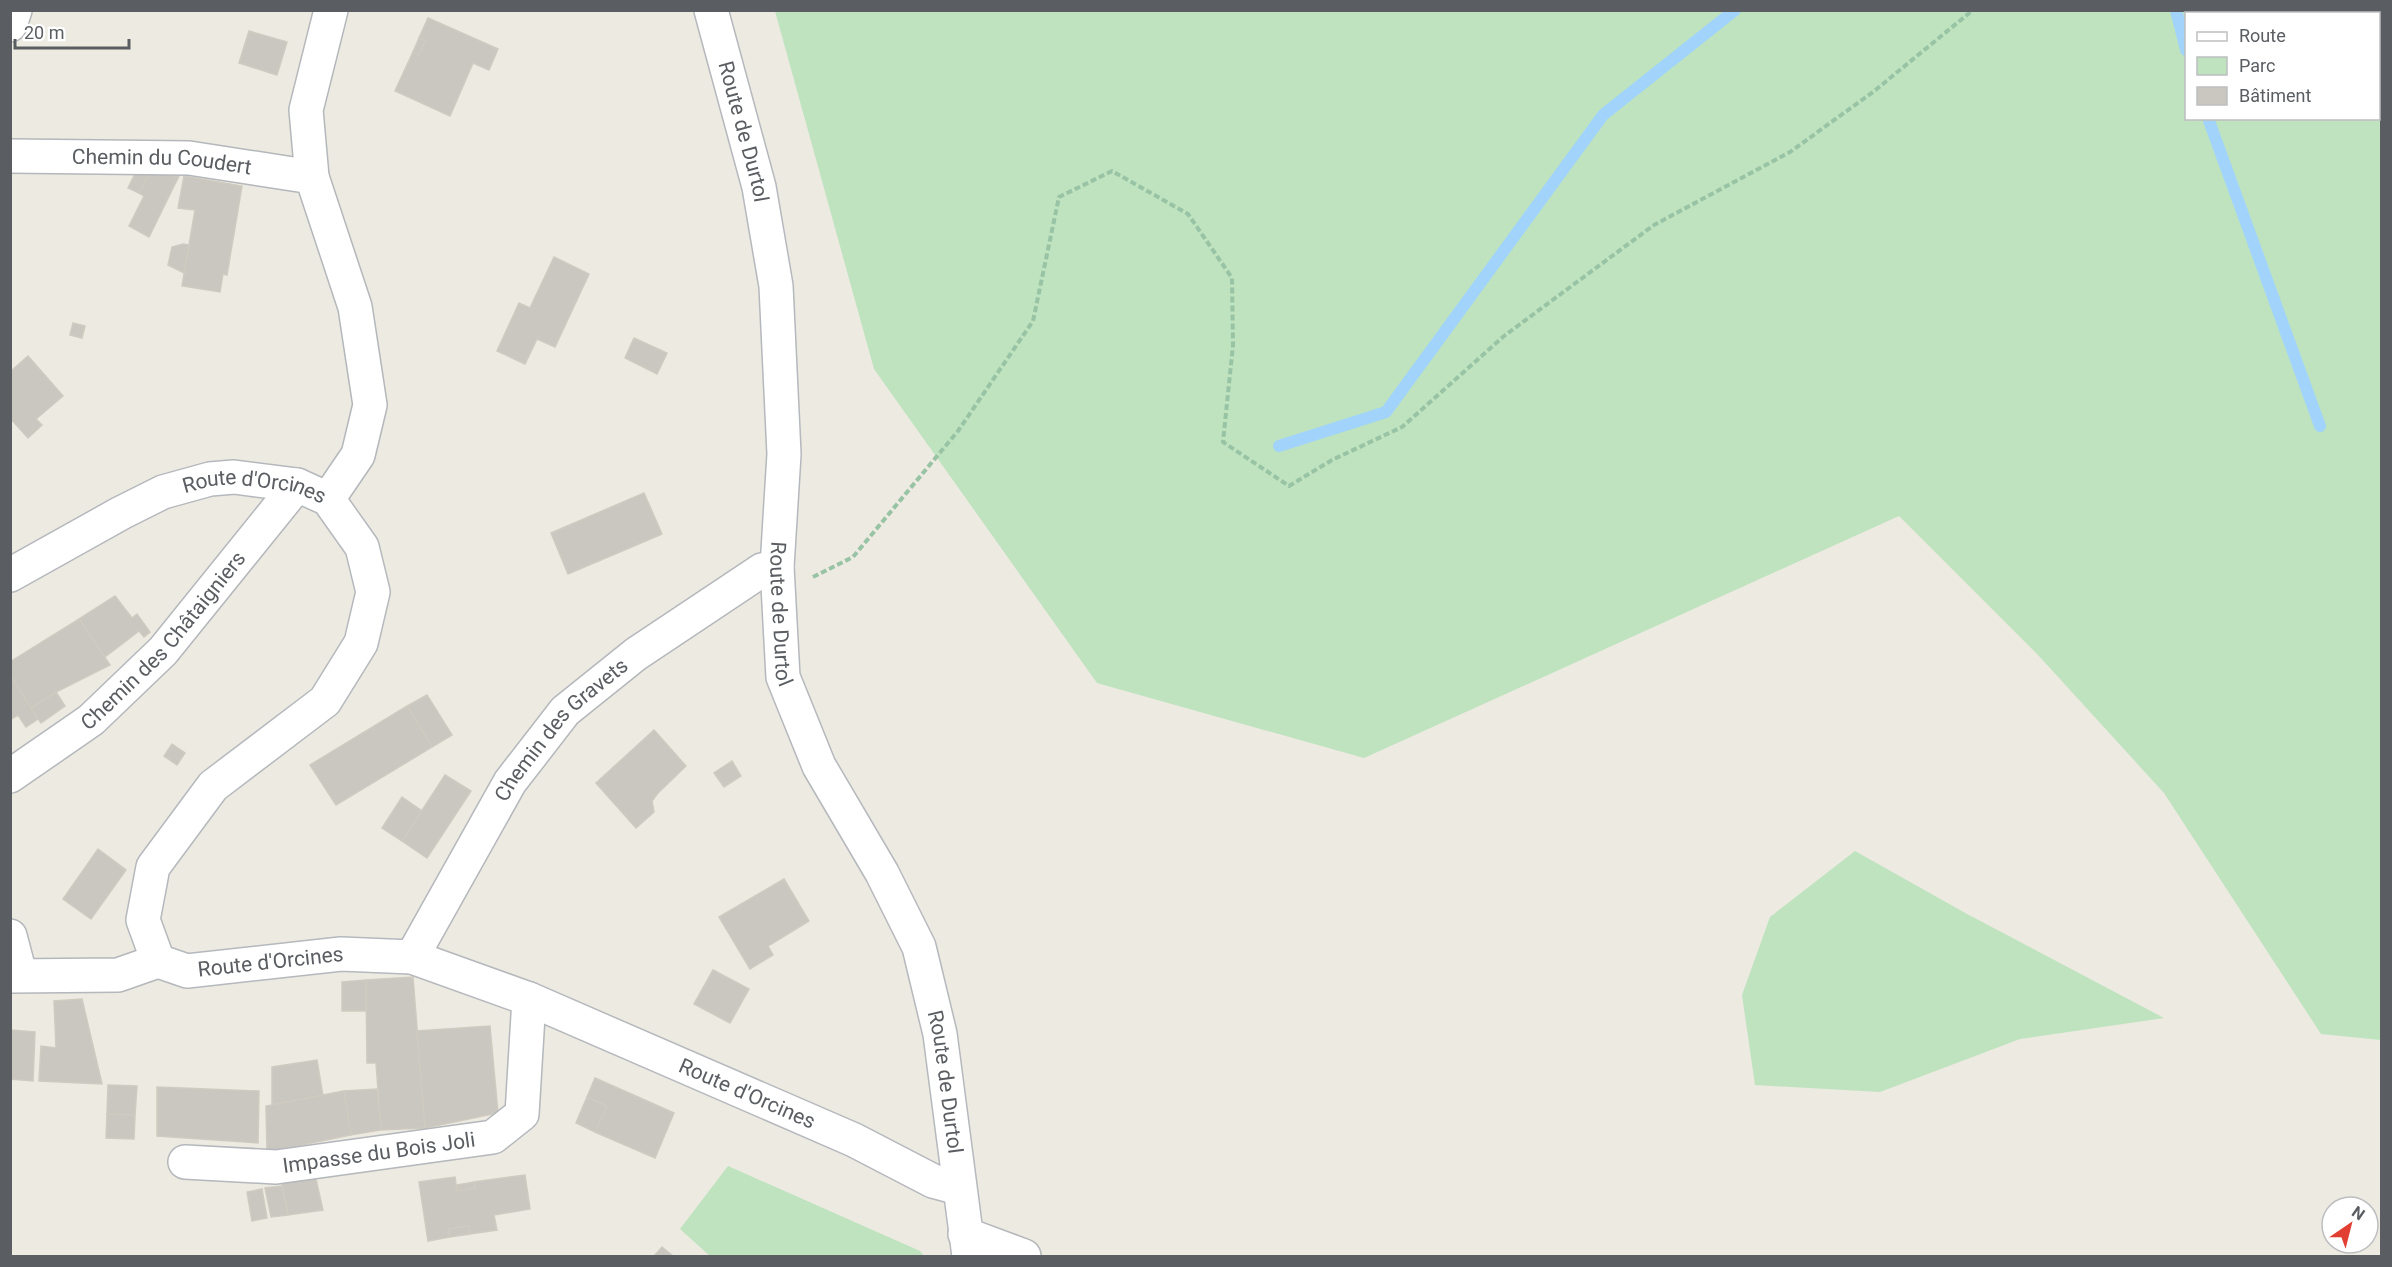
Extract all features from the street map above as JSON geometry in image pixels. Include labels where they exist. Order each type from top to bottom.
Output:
[{"type":"street","points":[[10,25],[15,10]]},
{"type":"street","points":[[328,499],[358,455],[370,405],[355,307],[312,177],[306,110],[331,10]]},
{"type":"street","name":"Route de Durtol","points":[[711,10],[759,187],[776,286],[784,454],[777,581],[783,677],[819,766],[882,873],[919,947],[940,1034],[967,1245]]},
{"type":"street","name":"Chemin du Coudert","points":[[10,156],[189,158],[312,177]]},
{"type":"street","name":"Route d'Orcines","points":[[10,575],[163,492],[187,484],[234,477],[297,485],[328,499],[362,547],[373,592],[361,643],[325,701],[213,786],[153,867],[142,920],[158,961],[187,971],[341,954],[412,957],[529,999],[855,1140],[933,1180],[960,1188]]},
{"type":"street","name":"Chemin des Châtaigniers","points":[[10,776],[91,720],[163,651],[297,485]]},
{"type":"street","name":"Chemin des Gravets","points":[[412,957],[510,782],[565,711],[636,654],[762,570],[777,581]]},
{"type":"street","points":[[10,936],[15,975],[118,975],[158,961]]},
{"type":"street","name":"Impasse du Bois Joli","points":[[185,1162],[276,1167],[493,1137],[522,1114],[529,999]]},
{"type":"street","points":[[967,1245],[1024,1257]]},
{"type":"path","points":[[777,581],[853,557],[958,431],[1033,321],[1059,196],[1112,171],[1188,214],[1232,278],[1233,345],[1223,442],[1289,486],[1332,460],[1402,427],[1504,336],[1654,225],[1790,152],[1873,92],[1973,10]]},
{"type":"green space","points":[[775,11],[2381,11],[2381,1040],[2321,1034],[2164,793],[2039,656],[1899,516],[1364,758],[1097,683],[874,369]]},
{"type":"green space","points":[[1855,851],[1967,914],[2164,1018],[2020,1039],[1880,1092],[1755,1085],[1742,995],[1770,917]]},
{"type":"green space","points":[[728,1166],[920,1251],[924,1256],[710,1256],[680,1229]]},
{"type":"building","points":[[428,18],[498,49],[489,70],[473,63],[450,116],[395,91],[413,52],[419,55],[425,41],[419,38]]},
{"type":"building","points":[[249,31],[287,42],[277,75],[239,63]]},
{"type":"building","points":[[419,38],[425,41],[419,55],[413,52]]},
{"type":"building","points":[[136,172],[149,174],[139,193],[128,188]]},
{"type":"building","points":[[149,174],[179,176],[149,237],[129,226],[144,196],[139,193]]},
{"type":"building","points":[[184,176],[242,186],[227,275],[223,274],[220,292],[182,286],[195,210],[178,208]]},
{"type":"building","points":[[189,245],[184,273],[168,265],[172,247]]},
{"type":"building","points":[[554,257],[589,274],[555,347],[537,339],[525,364],[497,351],[519,303],[530,308]]},
{"type":"building","points":[[73,323],[85,326],[82,338],[70,335]]},
{"type":"building","points":[[634,338],[667,353],[657,374],[625,358]]},
{"type":"building","points":[[28,356],[63,396],[36,419],[42,425],[28,438],[10,418],[10,372]]},
{"type":"building","points":[[644,493],[662,534],[568,574],[551,533]]},
{"type":"building","points":[[115,596],[132,618],[137,614],[150,632],[144,637],[139,631],[105,657],[79,619]]},
{"type":"building","points":[[79,619],[110,665],[56,692],[31,708],[10,675],[10,662]]},
{"type":"building","points":[[10,675],[38,719],[26,727],[18,715],[10,720]]},
{"type":"building","points":[[56,692],[65,706],[41,723],[31,708]]},
{"type":"building","points":[[427,695],[452,735],[432,747],[407,706]]},
{"type":"building","points":[[407,706],[432,747],[336,805],[310,765]]},
{"type":"building","points":[[654,730],[686,766],[658,793],[652,801],[654,812],[636,828],[596,783]]},
{"type":"building","points":[[172,744],[185,753],[177,765],[164,756]]},
{"type":"building","points":[[732,761],[741,776],[724,787],[714,773]]},
{"type":"building","points":[[445,775],[471,791],[427,858],[402,841]]},
{"type":"building","points":[[402,797],[422,811],[402,841],[382,828]]},
{"type":"building","points":[[98,849],[126,870],[91,919],[63,899]]},
{"type":"building","points":[[784,879],[809,921],[768,946],[773,955],[750,969],[719,917]]},
{"type":"building","points":[[713,970],[749,989],[730,1023],[694,1004]]},
{"type":"building","points":[[413,977],[425,1128],[381,1130],[376,1063],[367,1063],[366,980]]},
{"type":"building","points":[[366,980],[366,1011],[342,1011],[342,982]]},
{"type":"building","points":[[82,999],[102,1084],[39,1081],[41,1046],[56,1048],[54,1001]]},
{"type":"building","points":[[490,1026],[498,1113],[425,1128],[417,1031]]},
{"type":"building","points":[[10,1030],[35,1032],[33,1081],[10,1079]]},
{"type":"building","points":[[317,1060],[323,1096],[272,1105],[272,1067]]},
{"type":"building","points":[[595,1078],[674,1113],[655,1158],[595,1132],[607,1106],[587,1097]]},
{"type":"building","points":[[108,1085],[137,1086],[135,1115],[107,1114]]},
{"type":"building","points":[[157,1087],[259,1091],[258,1143],[157,1136]]},
{"type":"building","points":[[377,1089],[381,1130],[351,1135],[344,1091]]},
{"type":"building","points":[[344,1091],[351,1135],[267,1152],[266,1106]]},
{"type":"building","points":[[587,1097],[607,1106],[595,1132],[576,1123]]},
{"type":"building","points":[[107,1114],[135,1115],[134,1139],[106,1138]]},
{"type":"building","points":[[315,1175],[323,1210],[288,1215],[281,1180]]},
{"type":"building","points":[[525,1175],[530,1209],[494,1215],[497,1230],[470,1234],[469,1226],[448,1229],[450,1237],[428,1241],[419,1182],[455,1177],[457,1191],[475,1188],[474,1182]]},
{"type":"building","points":[[474,1182],[475,1188],[457,1191],[456,1185]]},
{"type":"building","points":[[282,1186],[288,1215],[271,1217],[265,1188]]},
{"type":"building","points":[[262,1189],[267,1218],[252,1221],[247,1192]]},
{"type":"building","points":[[469,1226],[470,1234],[450,1237],[448,1229]]},
{"type":"building","points":[[662,1247],[673,1256],[654,1256]]},
{"type":"waterway","points":[[1279,446],[1386,412],[1603,115],[1735,10]]},
{"type":"waterway","points":[[2176,10],[2185,46]]},
{"type":"waterway","points":[[2209,120],[2320,426]]}]
